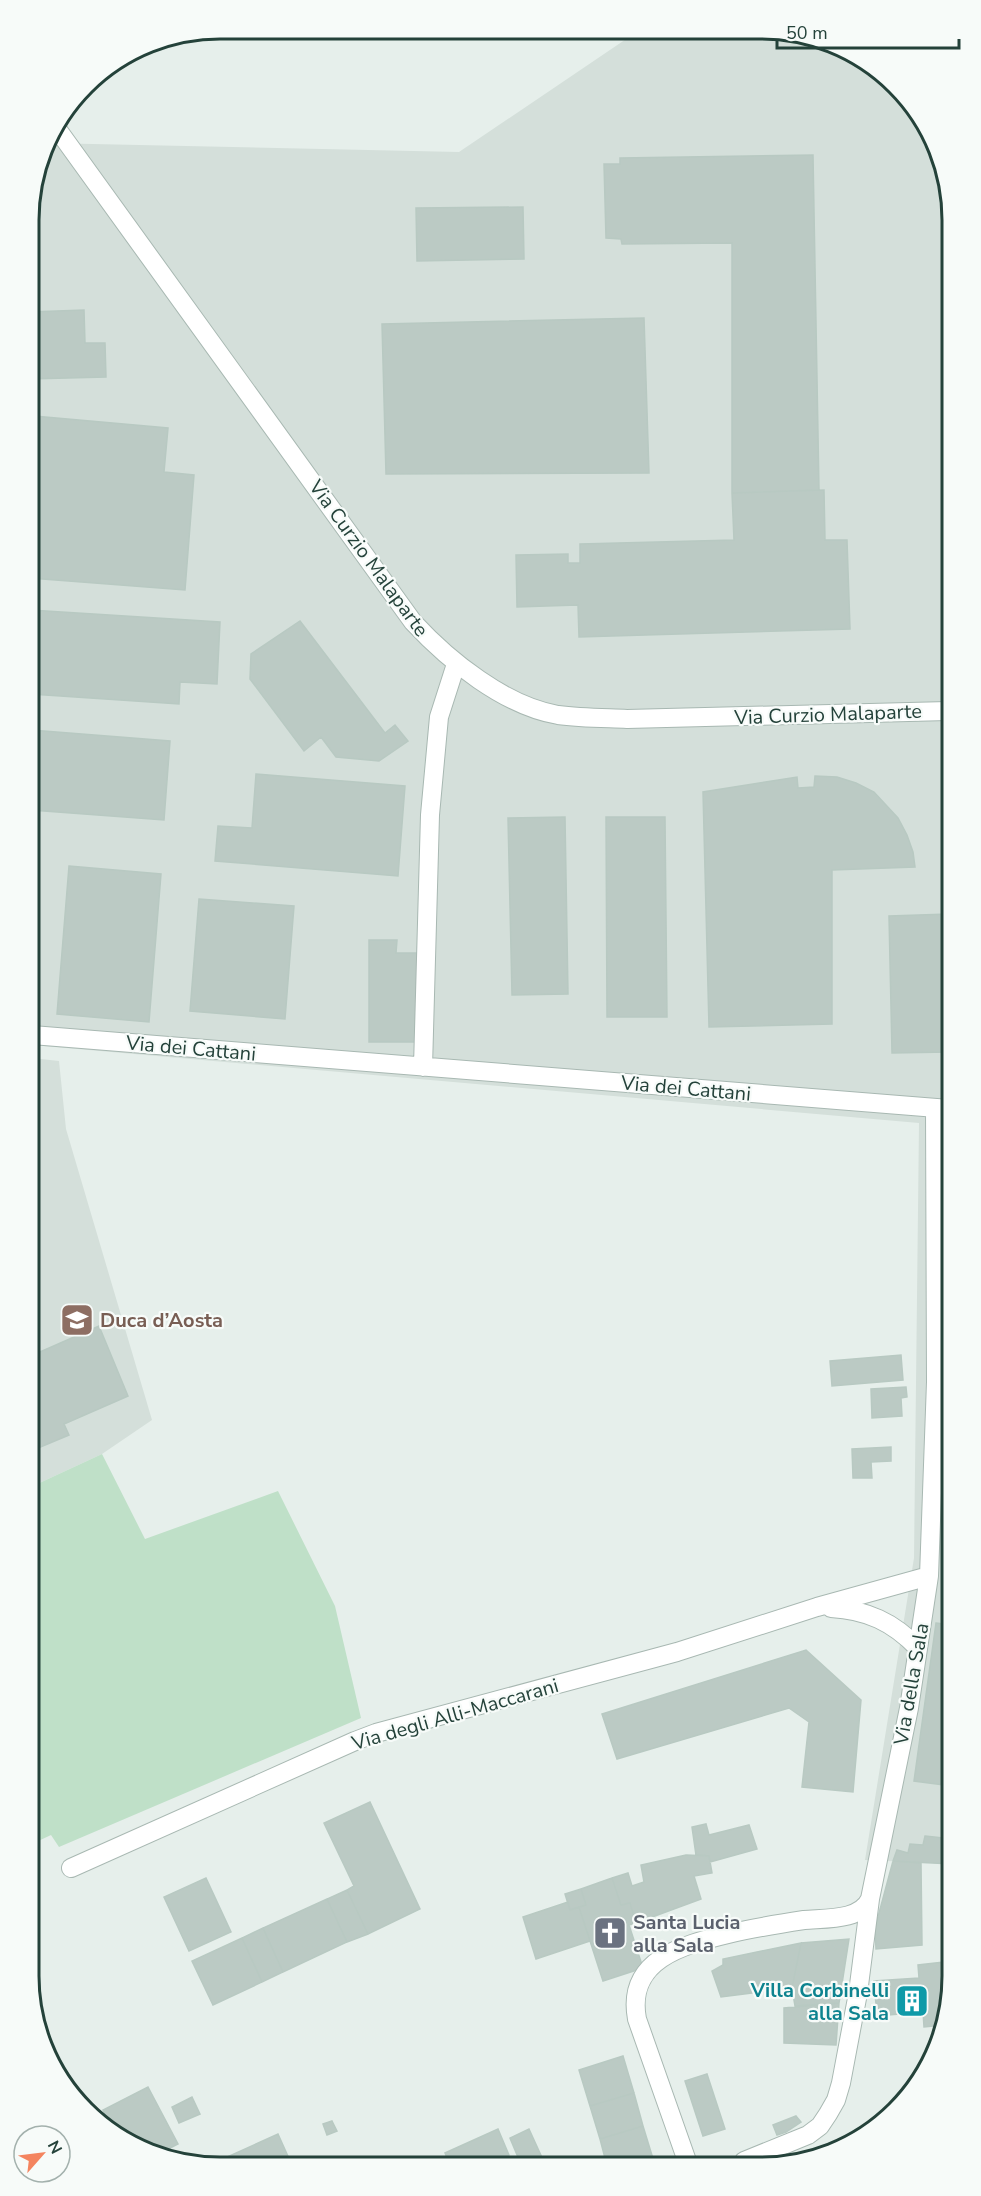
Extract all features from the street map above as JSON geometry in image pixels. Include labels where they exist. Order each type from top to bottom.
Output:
[{"type":"street","name":"Via Curzio Malaparte","points":[[61,134],[413,622],[456,664],[530,707],[558,715],[576,717],[705,718],[942,711]]},
{"type":"street","points":[[423,1067],[430,815],[439,717],[456,664]]},
{"type":"street","name":"Via dei Cattani","points":[[39,1036],[942,1108]]},
{"type":"street","name":"Via della Sala","points":[[754,2157],[808,2135],[820,2126],[836,2100],[854,2016],[870,1899],[909,1708],[929,1576],[942,1108]]},
{"type":"street","name":"Via degli Alli-Maccarani","points":[[71,1868],[355,1741],[677,1652],[818,1607],[929,1576]]},
{"type":"street","name":"Via degli Alli-Maccarani","points":[[818,1607],[851,1609],[871,1614],[897,1629],[918,1648]]},
{"type":"street","points":[[685,2157],[637,2019],[635,2003],[640,1982],[644,1976],[656,1962],[668,1954],[700,1940],[761,1926],[850,1914],[864,1908],[870,1899]]},
{"type":"street","points":[[850,1914],[858,1917],[866,1935]]},
{"type":"shaded area","points":[[626,39],[761,39],[797,42],[819,49],[852,63],[871,76],[905,110],[918,129],[936,173],[942,220],[942,1864],[865,1860],[914,1558],[919,1123],[39,1046],[39,208],[45,173],[53,150],[56,143],[459,152]]},
{"type":"shaded area","name":"Duca d’Aosta","points":[[39,1059],[59,1061],[66,1129],[152,1420],[102,1454],[39,1483]]},
{"type":"green space","points":[[102,1454],[145,1539],[278,1491],[335,1606],[361,1718],[59,1847],[51,1835],[39,1841],[39,1483]]},
{"type":"building","points":[[813,155],[819,490],[732,493],[732,243],[622,244],[621,239],[606,238],[604,164],[620,164],[620,158]]},
{"type":"building","points":[[523,207],[524,259],[417,261],[416,208]]},
{"type":"building","points":[[84,310],[85,343],[105,343],[106,377],[39,379],[39,312]]},
{"type":"building","points":[[644,318],[649,473],[386,474],[382,324]]},
{"type":"building","points":[[39,416],[168,428],[164,472],[194,475],[185,590],[39,579]]},
{"type":"building","points":[[824,490],[825,540],[847,540],[850,629],[579,637],[578,605],[517,607],[516,555],[568,554],[568,563],[580,563],[580,544],[734,540],[732,493]]},
{"type":"building","points":[[39,611],[220,622],[217,684],[180,682],[179,704],[39,695]]},
{"type":"building","points":[[300,621],[385,733],[395,725],[408,741],[379,761],[336,757],[321,737],[304,751],[250,679],[251,654]]},
{"type":"building","points":[[39,731],[170,741],[164,820],[39,811]]},
{"type":"building","points":[[256,774],[405,786],[398,876],[215,861],[218,826],[252,828]]},
{"type":"building","points":[[815,776],[837,777],[874,792],[898,818],[913,852],[915,867],[832,870],[832,1024],[709,1027],[703,792],[797,777],[798,788],[814,787]]},
{"type":"building","points":[[565,817],[568,994],[512,995],[508,818]]},
{"type":"building","points":[[606,817],[665,817],[667,1017],[607,1017]]},
{"type":"building","points":[[69,866],[161,874],[149,1022],[57,1014]]},
{"type":"building","points":[[199,899],[294,906],[285,1019],[190,1011]]},
{"type":"building","points":[[942,914],[942,1052],[892,1053],[889,916]]},
{"type":"building","points":[[369,940],[397,940],[396,953],[417,953],[416,1042],[369,1042]]},
{"type":"building","points":[[99,1326],[128,1396],[64,1424],[69,1435],[39,1448],[39,1352]]},
{"type":"building","points":[[901,1355],[903,1380],[832,1386],[830,1361]]},
{"type":"building","points":[[906,1387],[907,1397],[901,1398],[902,1416],[872,1418],[871,1389]]},
{"type":"building","points":[[891,1447],[891,1461],[871,1462],[872,1478],[853,1478],[852,1449]]},
{"type":"building","points":[[936,1623],[942,1624],[942,1785],[914,1781]]},
{"type":"building","points":[[806,1650],[861,1700],[853,1792],[802,1787],[809,1722],[789,1708],[617,1759],[602,1714]]},
{"type":"building","points":[[370,1802],[420,1909],[368,1934],[347,1890],[354,1886],[324,1823]]},
{"type":"building","points":[[706,1824],[709,1835],[749,1825],[757,1849],[710,1862],[709,1856],[696,1855],[692,1827]]},
{"type":"building","points":[[925,1836],[942,1838],[942,1863],[893,1861],[897,1850],[908,1853],[910,1844],[923,1845]]},
{"type":"building","points":[[686,1855],[709,1856],[712,1873],[694,1876],[701,1899],[636,1923],[630,1903],[621,1905],[612,1878],[628,1873],[632,1886],[644,1882],[641,1865]]},
{"type":"building","points":[[893,1861],[921,1863],[922,1945],[876,1949],[875,1928]]},
{"type":"building","points":[[206,1878],[231,1932],[189,1951],[164,1897]]},
{"type":"building","name":"Santa Lucia alla Sala","points":[[612,1878],[621,1905],[630,1903],[636,1923],[629,1925],[643,1968],[603,1981],[579,1907],[586,1905],[581,1889]]},
{"type":"building","points":[[581,1889],[586,1905],[570,1910],[565,1894]]},
{"type":"building","points":[[347,1890],[368,1934],[347,1942],[327,1899]]},
{"type":"building","points":[[327,1899],[347,1942],[283,1972],[263,1928]]},
{"type":"building","points":[[568,1902],[570,1910],[579,1907],[590,1941],[536,1959],[523,1917]]},
{"type":"building","points":[[263,1928],[283,1972],[262,1982],[242,1938]]},
{"type":"building","points":[[242,1938],[262,1982],[213,2005],[192,1961]]},
{"type":"building","points":[[849,1939],[839,2003],[795,2006],[792,1988],[801,1943]]},
{"type":"building","points":[[801,1943],[792,1988],[721,1997],[712,1971],[723,1965],[723,1959]]},
{"type":"building","name":"Villa Corbinelli alla Sala","points":[[942,1962],[942,1988],[935,2026],[924,2027],[923,2012],[877,2016],[874,1981],[919,1978],[918,1965]]},
{"type":"building","points":[[839,2003],[836,2045],[784,2043],[784,2008]]},
{"type":"building","points":[[623,2056],[634,2093],[590,2106],[579,2070]]},
{"type":"building","points":[[707,2074],[725,2129],[703,2136],[685,2081]]},
{"type":"building","points":[[148,2087],[178,2144],[168,2149],[140,2138],[119,2127],[107,2117],[103,2110]]},
{"type":"building","points":[[634,2093],[643,2126],[600,2139],[590,2106]]},
{"type":"building","points":[[192,2097],[200,2114],[179,2123],[172,2107]]},
{"type":"building","points":[[796,2116],[801,2122],[777,2135],[773,2125]]},
{"type":"building","points":[[332,2121],[337,2131],[327,2135],[323,2124]]},
{"type":"building","points":[[643,2126],[652,2157],[605,2157],[600,2139]]},
{"type":"building","points":[[498,2129],[509,2155],[504,2157],[447,2157],[445,2153]]},
{"type":"building","points":[[529,2129],[542,2157],[518,2157],[510,2138]]},
{"type":"building","points":[[278,2134],[288,2157],[227,2157]]},
{"type":"place","name":"Duca d’Aosta","points":[[77,1320]]},
{"type":"place","name":"Santa Lucia alla Sala","points":[[610,1933]]},
{"type":"place","name":"Villa Corbinelli alla Sala","points":[[912,2001]]}]
